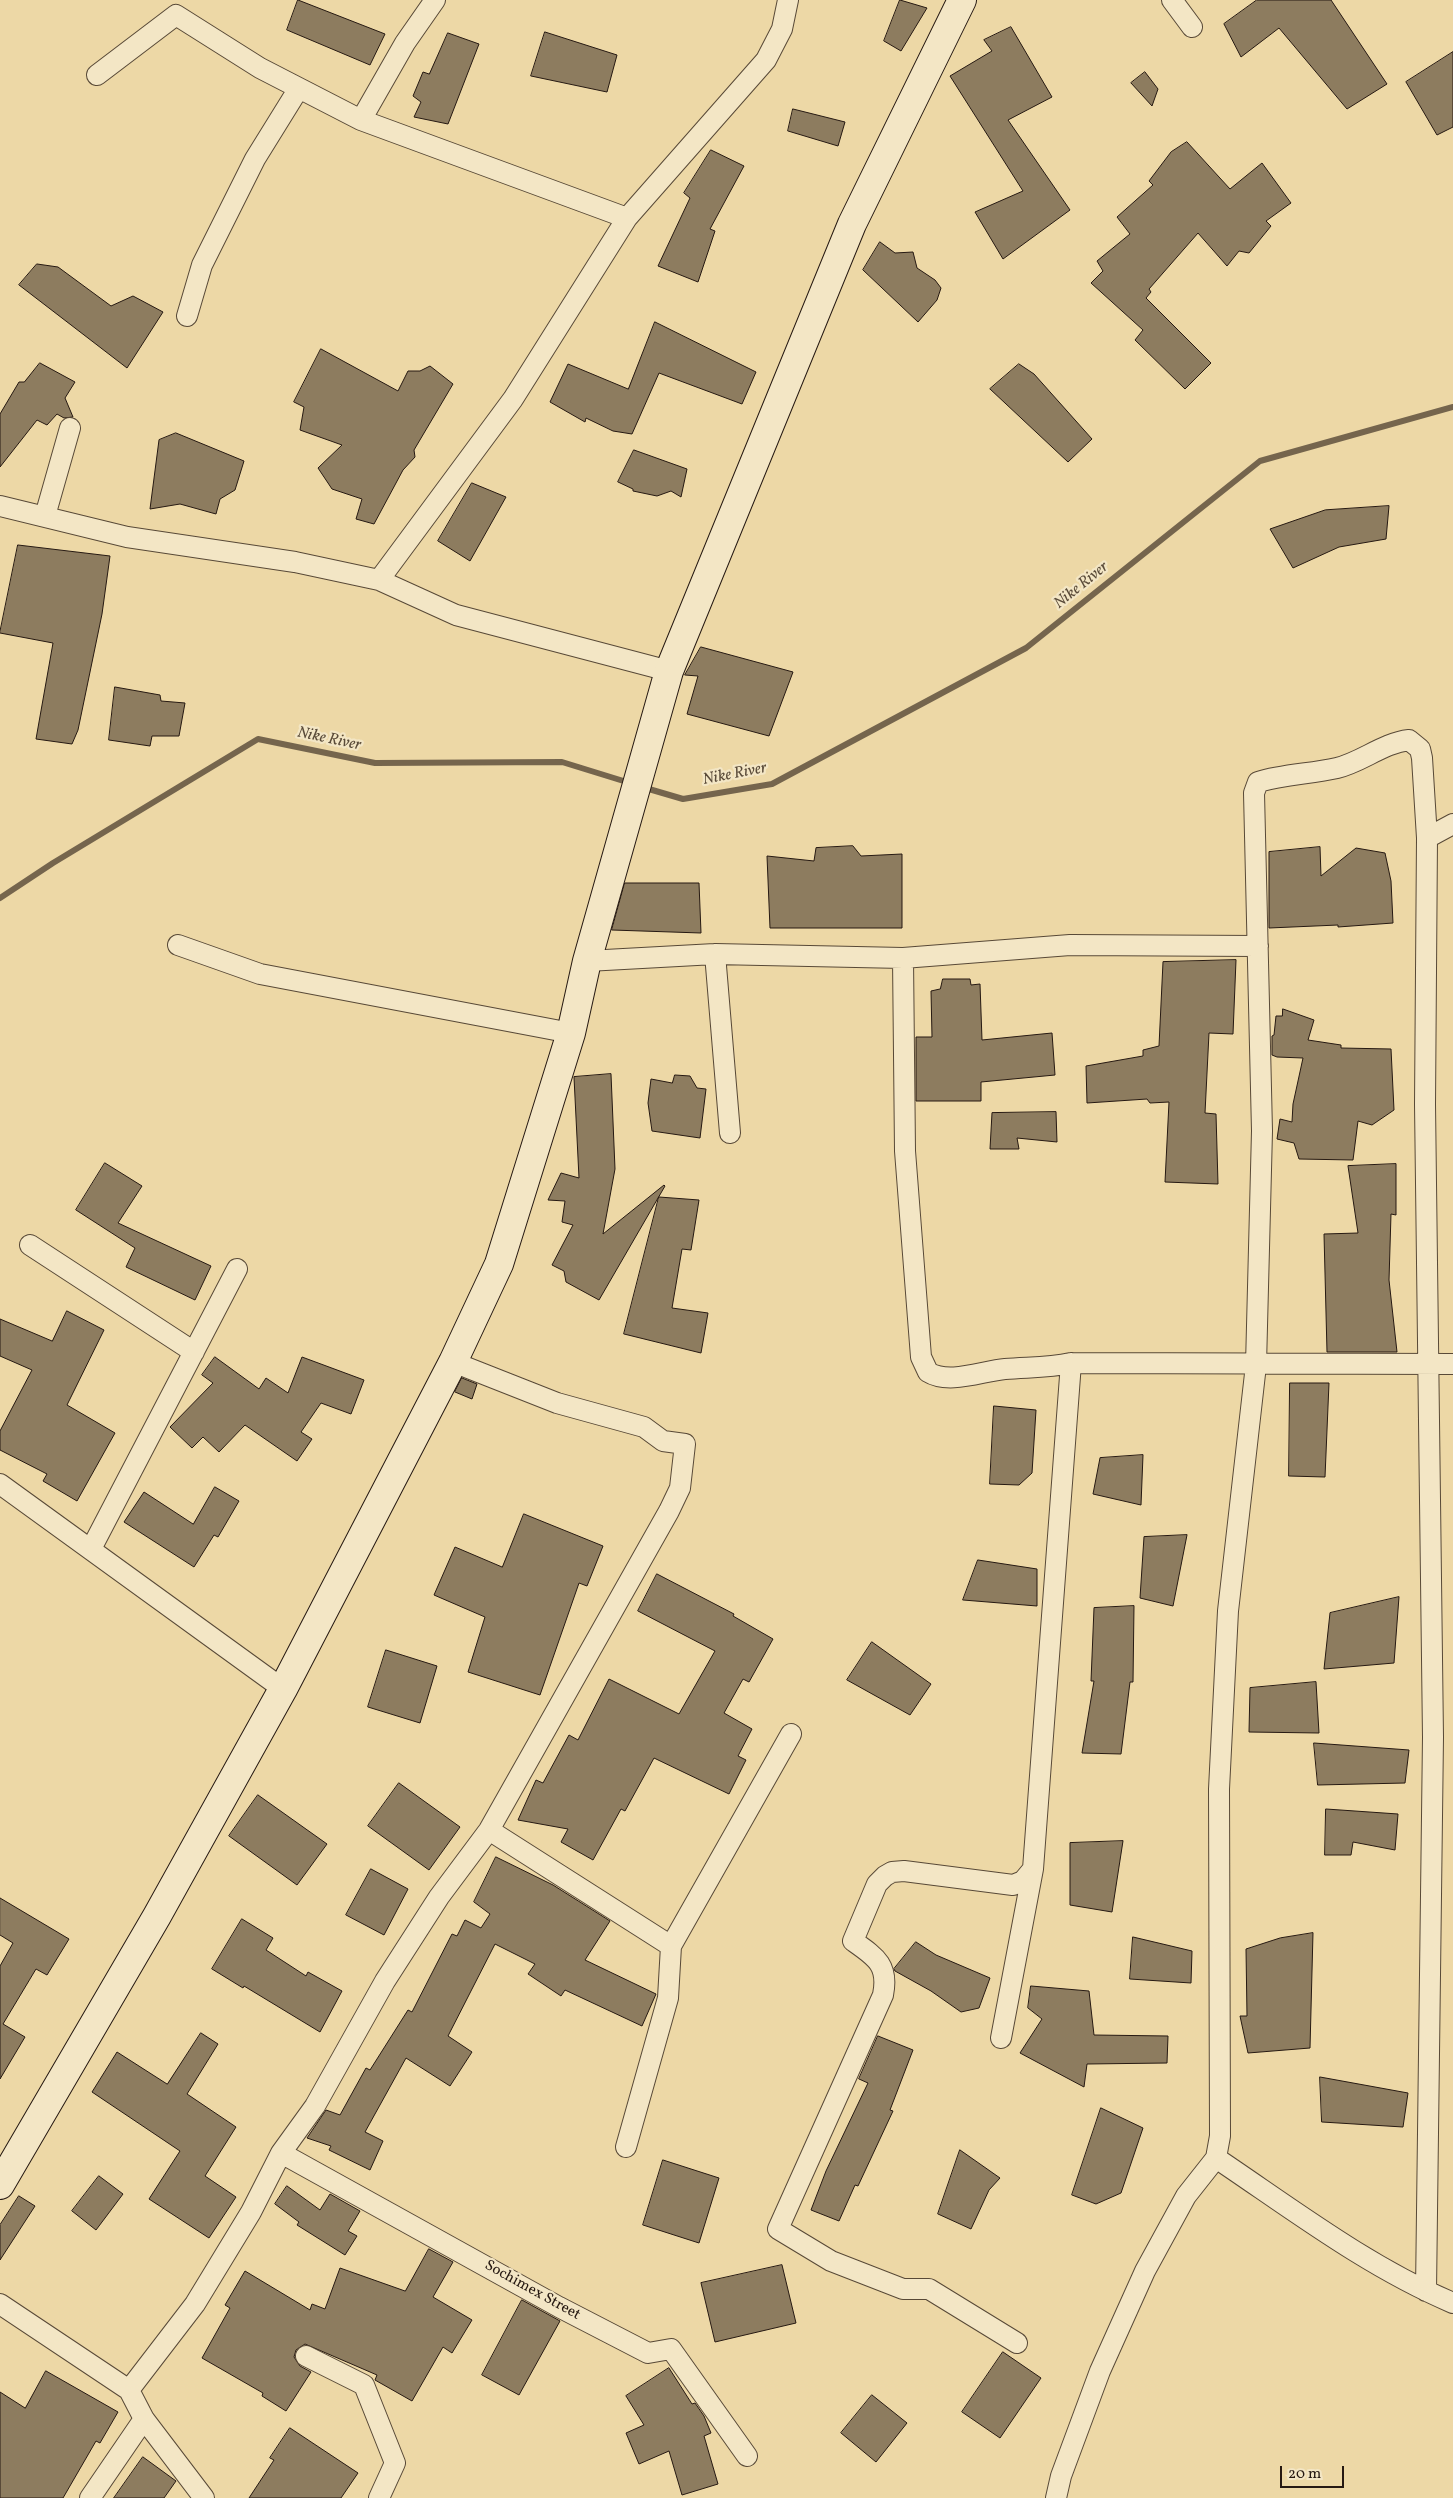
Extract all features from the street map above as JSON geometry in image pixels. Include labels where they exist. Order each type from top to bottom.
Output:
[{"type":"main road","points":[[0,2184],[157,1916],[283,1689],[453,1362],[499,1264],[572,1033],[587,961],[669,671],[852,224],[962,0]]},
{"type":"street","points":[[360,120],[405,43],[435,0]]},
{"type":"street","points":[[379,580],[513,399],[627,218],[766,60],[782,29],[788,0]]},
{"type":"street","points":[[1172,0],[1192,27]]},
{"type":"street","points":[[97,75],[176,15],[260,68],[360,120],[627,218]]},
{"type":"street","points":[[187,316],[202,265],[255,159],[299,88]]},
{"type":"street","points":[[45,516],[70,428]]},
{"type":"street","points":[[1,511],[45,516],[127,537],[296,562],[379,580],[456,615],[669,671]]},
{"type":"street","points":[[1056,2498],[1061,2476],[1100,2371],[1145,2271],[1186,2196],[1216,2158],[1220,2136],[1219,1789],[1228,1611],[1256,1365],[1262,1131],[1254,792],[1258,782],[1274,777],[1339,768],[1382,748],[1410,740],[1420,748],[1422,758],[1427,838],[1425,1104],[1430,1364],[1433,1737],[1426,2291]]},
{"type":"street","points":[[1427,838],[1453,824]]},
{"type":"street","points":[[178,945],[260,974],[572,1033]]},
{"type":"street","points":[[587,961],[715,954],[903,958],[1070,945],[1258,946]]},
{"type":"street","points":[[715,954],[730,1133]]},
{"type":"street","points":[[903,958],[905,1151],[920,1347],[924,1368],[934,1376],[941,1377],[1005,1369],[1050,1368],[1070,1363],[1218,1363],[1256,1365],[1453,1364]]},
{"type":"street","points":[[30,1245],[194,1352]]},
{"type":"street","points":[[91,1549],[237,1269]]},
{"type":"street","points":[[129,2390],[195,2304],[251,2212],[281,2153],[315,2106],[385,1980],[439,1898],[489,1830],[669,1511],[680,1488],[685,1444],[664,1441],[644,1427],[557,1403],[453,1362]]},
{"type":"street","points":[[1000,2038],[1033,1869],[1070,1363]]},
{"type":"street","points":[[0,1484],[283,1689]]},
{"type":"street","points":[[626,2147],[668,1998],[671,1946],[791,1734]]},
{"type":"street","points":[[489,1830],[671,1946]]},
{"type":"street","points":[[1017,2343],[929,2289],[903,2289],[831,2261],[778,2229],[883,1995],[886,1979],[883,1969],[872,1955],[853,1941],[877,1884],[885,1876],[904,1870],[1013,1885],[1022,1881],[1033,1869]]},
{"type":"street","name":"Sochimex Street","points":[[281,2153],[559,2307],[648,2353],[671,2349],[747,2456]]},
{"type":"street","points":[[1216,2158],[1335,2238],[1426,2291],[1453,2303]]},
{"type":"street","points":[[0,2304],[129,2390],[144,2420],[204,2498]]},
{"type":"street","points":[[306,2356],[364,2385],[395,2463],[379,2498]]},
{"type":"street","points":[[90,2498],[144,2420]]},
{"type":"building","points":[[298,0],[385,34],[370,65],[287,30]]},
{"type":"building","points":[[900,0],[927,8],[901,51],[884,41]]},
{"type":"building","points":[[1257,0],[1331,0],[1387,84],[1347,109],[1279,28],[1241,57],[1224,24]]},
{"type":"building","points":[[1011,27],[1052,97],[1008,120],[1070,210],[1003,259],[975,212],[1023,191],[950,76],[992,51],[984,40]]},
{"type":"building","points":[[545,32],[617,55],[607,92],[531,76]]},
{"type":"building","points":[[448,33],[479,44],[448,124],[414,117],[421,102],[413,96],[423,72],[429,74]]},
{"type":"building","points":[[1453,52],[1453,127],[1437,135],[1406,82]]},
{"type":"building","points":[[1145,72],[1158,89],[1152,106],[1131,83]]},
{"type":"building","points":[[793,109],[845,122],[838,146],[788,131]]},
{"type":"building","points":[[1187,142],[1230,189],[1262,163],[1291,203],[1266,221],[1271,226],[1249,253],[1239,251],[1227,266],[1198,233],[1149,289],[1151,292],[1146,298],[1211,363],[1185,389],[1135,340],[1143,330],[1091,283],[1103,271],[1097,261],[1130,234],[1117,217],[1153,185],[1149,181],[1171,152]]},
{"type":"building","points":[[711,150],[744,166],[710,229],[715,231],[698,282],[658,266],[690,198],[684,193]]},
{"type":"building","points":[[880,242],[895,253],[913,252],[917,268],[935,280],[941,288],[937,300],[918,322],[863,270]]},
{"type":"building","points":[[37,264],[58,267],[111,306],[133,296],[163,312],[127,368],[19,285]]},
{"type":"building","points":[[655,322],[756,372],[742,404],[659,373],[632,434],[613,431],[586,418],[585,422],[550,402],[568,364],[628,389]]},
{"type":"building","points":[[321,349],[398,391],[408,371],[420,371],[430,366],[453,384],[414,450],[415,457],[403,470],[374,524],[356,519],[362,499],[332,489],[318,468],[342,445],[300,430],[304,407],[294,402]]},
{"type":"building","points":[[40,363],[75,382],[65,398],[73,417],[64,418],[57,414],[47,425],[37,420],[0,467],[0,414],[19,382],[24,382]]},
{"type":"building","points":[[1019,364],[1034,374],[1092,439],[1068,462],[990,389]]},
{"type":"building","points":[[176,433],[244,461],[235,490],[220,499],[216,514],[180,504],[150,509],[159,440]]},
{"type":"building","points":[[634,450],[687,469],[681,497],[671,491],[657,496],[633,491],[633,489],[618,482]]},
{"type":"building","points":[[472,483],[506,497],[470,561],[438,541]]},
{"type":"building","points":[[1389,506],[1386,539],[1339,547],[1293,568],[1270,529],[1325,510]]},
{"type":"building","points":[[18,545],[110,556],[102,614],[78,730],[72,744],[36,739],[53,643],[0,633]]},
{"type":"building","points":[[701,647],[793,672],[769,736],[687,714],[698,676],[685,675]]},
{"type":"building","points":[[115,687],[160,695],[161,701],[185,703],[179,736],[152,736],[150,746],[109,740]]},
{"type":"building","points":[[853,846],[861,856],[902,854],[902,928],[770,928],[767,856],[814,861],[816,848]]},
{"type":"building","points":[[1320,847],[1321,876],[1356,848],[1385,853],[1391,881],[1393,923],[1338,927],[1338,925],[1269,928],[1269,852]]},
{"type":"building","points":[[625,883],[699,883],[701,933],[612,930]]},
{"type":"building","points":[[1236,960],[1233,1034],[1209,1033],[1205,1113],[1216,1114],[1218,1184],[1165,1182],[1169,1102],[1150,1103],[1147,1099],[1087,1103],[1086,1066],[1143,1056],[1143,1050],[1159,1046],[1163,962]]},
{"type":"building","points":[[943,979],[970,979],[971,985],[980,984],[982,1040],[1052,1033],[1055,1075],[981,1082],[981,1101],[916,1101],[916,1037],[932,1037],[931,991],[940,989]]},
{"type":"building","points":[[1283,1009],[1314,1020],[1308,1040],[1341,1045],[1341,1048],[1391,1049],[1394,1110],[1372,1125],[1358,1121],[1353,1160],[1299,1159],[1294,1143],[1277,1139],[1280,1119],[1292,1122],[1293,1104],[1303,1058],[1277,1057],[1272,1055],[1272,1036],[1274,1035],[1276,1016],[1282,1016]]},
{"type":"building","points":[[611,1074],[615,1169],[603,1234],[665,1186],[599,1300],[566,1282],[564,1271],[552,1265],[573,1225],[562,1222],[565,1201],[548,1200],[561,1173],[579,1178],[574,1077]]},
{"type":"building","points":[[675,1075],[690,1076],[697,1088],[706,1089],[700,1138],[652,1131],[648,1103],[651,1079],[672,1083]]},
{"type":"building","points":[[1056,1112],[1057,1142],[1017,1138],[1019,1149],[990,1149],[992,1113]]},
{"type":"building","points":[[105,1163],[142,1186],[118,1223],[211,1266],[195,1300],[126,1267],[135,1248],[76,1210]]},
{"type":"building","points":[[1396,1164],[1396,1215],[1391,1214],[1389,1280],[1397,1352],[1327,1352],[1324,1234],[1358,1233],[1348,1166]]},
{"type":"building","points":[[659,1197],[699,1200],[691,1250],[682,1249],[672,1308],[708,1313],[701,1353],[624,1334]]},
{"type":"building","points":[[67,1311],[104,1330],[67,1405],[115,1433],[77,1501],[43,1481],[47,1474],[0,1450],[0,1431],[32,1370],[0,1356],[0,1319],[52,1341]]},
{"type":"building","points":[[215,1357],[259,1389],[266,1378],[288,1393],[302,1357],[364,1380],[351,1414],[321,1403],[301,1432],[312,1439],[297,1461],[245,1425],[219,1452],[203,1437],[192,1448],[170,1427],[213,1383],[202,1375]]},
{"type":"building","points":[[462,1378],[477,1384],[472,1399],[455,1392]]},
{"type":"building","points":[[1290,1383],[1329,1383],[1325,1477],[1289,1476]]},
{"type":"building","points":[[994,1406],[1036,1410],[1032,1473],[1019,1485],[990,1484]]},
{"type":"building","points":[[1143,1455],[1141,1505],[1093,1494],[1100,1458]]},
{"type":"building","points":[[215,1487],[239,1501],[218,1537],[214,1535],[194,1567],[124,1522],[144,1492],[193,1524]]},
{"type":"building","points":[[524,1514],[603,1546],[587,1586],[579,1583],[540,1695],[468,1672],[485,1617],[434,1595],[455,1547],[502,1567]]},
{"type":"building","points":[[1187,1535],[1173,1606],[1140,1598],[1144,1537]]},
{"type":"building","points":[[978,1560],[1037,1569],[1037,1606],[963,1600]]},
{"type":"building","points":[[657,1574],[734,1614],[733,1616],[773,1639],[749,1682],[743,1679],[724,1713],[752,1729],[738,1756],[746,1760],[729,1794],[654,1758],[625,1811],[621,1809],[593,1860],[561,1842],[568,1829],[518,1820],[536,1780],[543,1783],[569,1735],[578,1740],[609,1679],[679,1714],[715,1651],[638,1611]]},
{"type":"building","points":[[1399,1597],[1394,1663],[1324,1669],[1330,1613]]},
{"type":"building","points":[[1134,1606],[1133,1682],[1130,1682],[1121,1754],[1082,1753],[1094,1681],[1091,1681],[1094,1608]]},
{"type":"building","points":[[872,1642],[931,1684],[910,1715],[847,1680]]},
{"type":"building","points":[[386,1650],[437,1666],[420,1723],[368,1707]]},
{"type":"building","points":[[1316,1682],[1319,1733],[1249,1732],[1250,1688]]},
{"type":"building","points":[[1314,1743],[1409,1750],[1405,1783],[1318,1785]]},
{"type":"building","points":[[399,1783],[460,1827],[429,1870],[368,1826]]},
{"type":"building","points":[[258,1795],[327,1844],[297,1885],[229,1836]]},
{"type":"building","points":[[1326,1809],[1398,1814],[1395,1850],[1353,1842],[1351,1855],[1325,1855]]},
{"type":"building","points":[[1123,1841],[1112,1912],[1070,1905],[1070,1843]]},
{"type":"building","points":[[496,1857],[553,1885],[610,1921],[585,1960],[656,1994],[642,2026],[565,1990],[561,1996],[528,1974],[535,1964],[495,1944],[448,2036],[472,2052],[450,2086],[406,2058],[365,2132],[383,2141],[370,2170],[329,2150],[331,2146],[307,2138],[326,2110],[340,2115],[366,2068],[370,2070],[408,2010],[412,2012],[452,1934],[457,1936],[465,1920],[481,1928],[490,1914],[474,1902]]},
{"type":"building","points":[[371,1869],[408,1889],[384,1935],[346,1915]]},
{"type":"building","points":[[0,1898],[69,1939],[47,1975],[36,1969],[3,2024],[25,2037],[0,2079],[0,1966],[13,1943],[0,1935]]},
{"type":"building","points":[[242,1919],[273,1938],[266,1950],[306,1976],[308,1972],[342,1991],[320,2032],[212,1969]]},
{"type":"building","points":[[1313,1933],[1310,2048],[1248,2053],[1240,2016],[1247,2016],[1246,1949],[1280,1938]]},
{"type":"building","points":[[1133,1937],[1192,1951],[1191,1983],[1130,1979]]},
{"type":"building","points":[[916,1942],[936,1955],[990,1978],[979,2008],[961,2012],[931,1991],[895,1971],[894,1969]]},
{"type":"building","points":[[1031,1986],[1089,1991],[1094,2035],[1168,2036],[1167,2063],[1087,2064],[1084,2087],[1020,2053],[1042,2019],[1028,2008]]},
{"type":"building","points":[[201,2033],[218,2044],[187,2094],[236,2127],[205,2176],[236,2197],[209,2238],[149,2199],[180,2151],[92,2092],[117,2052],[167,2084]]},
{"type":"building","points":[[878,2036],[913,2050],[890,2110],[893,2111],[858,2186],[855,2185],[839,2221],[811,2210],[826,2171],[868,2083],[859,2079]]},
{"type":"building","points":[[1320,2077],[1408,2093],[1403,2127],[1322,2122]]},
{"type":"building","points":[[1101,2108],[1143,2128],[1121,2193],[1096,2204],[1072,2195]]},
{"type":"building","points":[[960,2150],[1000,2178],[989,2190],[971,2229],[938,2214]]},
{"type":"building","points":[[663,2160],[719,2178],[699,2243],[643,2225]]},
{"type":"building","points":[[99,2176],[123,2194],[96,2230],[72,2211]]},
{"type":"building","points":[[287,2186],[320,2210],[330,2194],[360,2211],[348,2231],[357,2236],[345,2255],[297,2225],[299,2222],[275,2204]]},
{"type":"building","points":[[19,2196],[35,2206],[0,2260],[0,2225]]},
{"type":"building","points":[[429,2249],[453,2262],[433,2297],[472,2320],[452,2353],[443,2347],[412,2401],[375,2380],[377,2375],[305,2344],[296,2350],[294,2357],[300,2366],[311,2372],[286,2411],[262,2396],[263,2393],[202,2358],[230,2308],[225,2305],[245,2271],[310,2310],[312,2304],[325,2309],[340,2268],[405,2291]]},
{"type":"building","points":[[782,2265],[796,2323],[715,2342],[701,2283]]},
{"type":"building","points":[[522,2300],[560,2321],[519,2395],[482,2375]]},
{"type":"building","points":[[1003,2352],[1041,2378],[1000,2438],[962,2412]]},
{"type":"building","points":[[669,2368],[692,2404],[695,2403],[704,2416],[711,2433],[704,2436],[718,2484],[682,2495],[669,2451],[639,2464],[626,2433],[644,2425],[626,2396]]},
{"type":"building","points":[[46,2371],[118,2412],[100,2443],[96,2441],[63,2498],[0,2498],[0,2392],[25,2408]]},
{"type":"building","points":[[872,2395],[907,2423],[876,2462],[841,2433]]},
{"type":"building","points":[[290,2428],[358,2473],[341,2498],[249,2498],[274,2460],[270,2458]]},
{"type":"building","points":[[143,2457],[176,2481],[164,2498],[114,2498]]},
{"type":"waterway","name":"Nike River","points":[[642,787],[683,799],[772,784],[1026,648],[1260,461],[1453,407]]},
{"type":"waterway","name":"Nike River","points":[[0,898],[53,863],[258,739],[375,763],[562,762],[630,783]]}]
